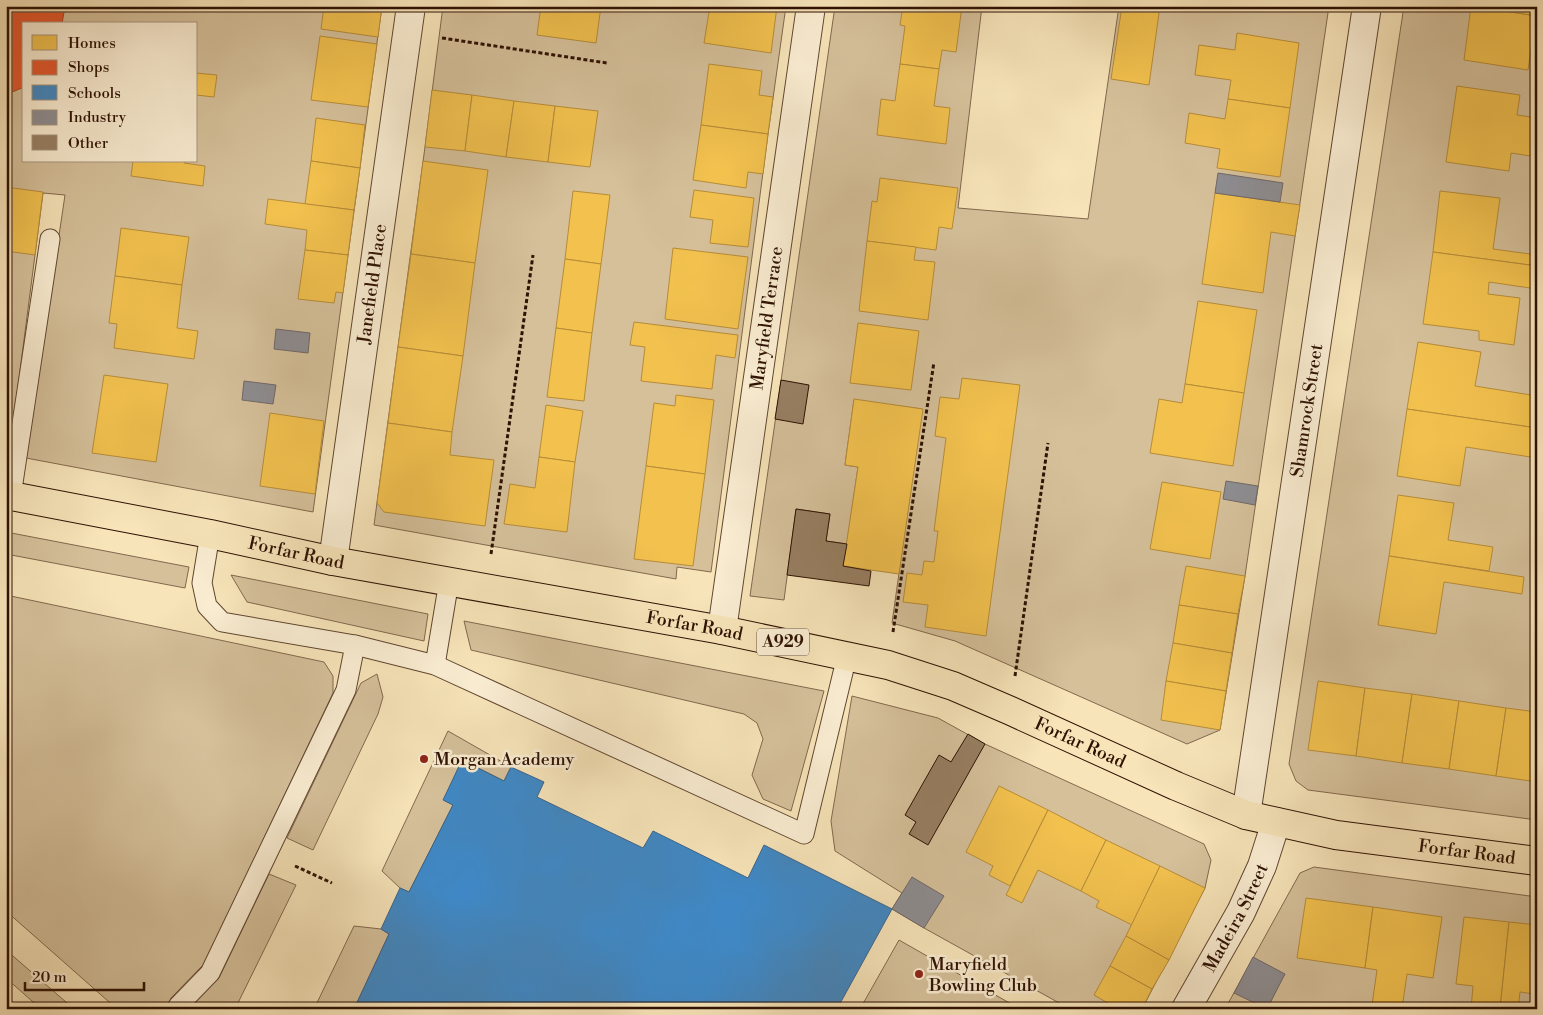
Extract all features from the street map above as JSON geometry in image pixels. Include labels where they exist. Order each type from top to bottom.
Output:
[{"type":"main road","name":"Forfar Road","points":[[9,495],[210,534],[333,561],[722,630],[888,665],[953,686],[1176,786],[1246,814],[1336,835],[1537,861]]},
{"type":"street","name":"Janefield Place","points":[[333,561],[411,6]]},
{"type":"street","name":"Maryfield Terrace","points":[[722,630],[811,6]]},
{"type":"street","name":"Shamrock Street","points":[[1246,814],[1367,6]]},
{"type":"street","name":"Madeira Street","points":[[1186,1009],[1241,912],[1262,866],[1276,822]]},
{"type":"lane","points":[[9,495],[50,239]]},
{"type":"lane","points":[[210,534],[202,583],[207,606],[222,622],[354,645],[435,665],[804,834],[847,656]]},
{"type":"lane","points":[[435,665],[449,581]]},
{"type":"lane","points":[[178,1009],[178,1006],[210,973],[346,690],[354,645]]},
{"type":"path","points":[[407,33],[607,63]]},
{"type":"path","points":[[486,588],[533,255]]},
{"type":"path","points":[[888,665],[934,362]]},
{"type":"path","points":[[1011,711],[1048,443]]},
{"type":"path","points":[[268,852],[332,883]]},
{"type":"shaded area","points":[[6,6],[382,6],[313,512],[26,458],[65,195],[43,193],[9,456],[6,455]]},
{"type":"shaded area","points":[[443,6],[786,6],[711,572],[677,567],[676,579],[374,525]]},
{"type":"shaded area","points":[[835,6],[982,6],[958,208],[1088,219],[1119,6],[1329,6],[1245,576],[1220,730],[1187,744],[955,641],[892,623],[922,409],[854,400],[845,465],[858,467],[847,544],[826,541],[830,514],[796,509],[784,600],[750,596]]},
{"type":"shaded area","points":[[1404,6],[1537,6],[1537,820],[1308,790],[1296,781],[1289,764]]},
{"type":"shaded area","points":[[6,532],[189,567],[185,588],[6,554]]},
{"type":"shaded area","points":[[231,575],[428,614],[424,641],[247,602]]},
{"type":"shaded area","points":[[6,595],[324,662],[333,676],[333,693],[204,964],[171,998],[167,1009],[117,1009],[6,911]]},
{"type":"shaded area","points":[[464,621],[824,691],[791,811],[763,799],[752,775],[763,739],[757,723],[744,714],[471,650]]},
{"type":"shaded area","points":[[377,674],[383,697],[378,714],[313,850],[287,838],[361,683]]},
{"type":"shaded area","points":[[852,696],[938,718],[985,744],[1204,844],[1211,860],[1205,888],[1142,1009],[1070,1009],[892,909],[902,893],[835,851],[831,821]]},
{"type":"shaded area","points":[[448,731],[511,767],[504,781],[462,760],[444,800],[453,805],[409,892],[400,888],[382,871]]},
{"type":"shaded area","points":[[1314,867],[1537,897],[1537,1009],[1225,1009],[1300,873]]},
{"type":"shaded area","points":[[269,874],[296,885],[235,1009],[190,1009],[190,1006],[219,978]]},
{"type":"shaded area","points":[[354,926],[381,929],[389,934],[354,1009],[314,1009]]},
{"type":"shaded area","name":"Maryfield Bowling Club","points":[[899,940],[1020,1009],[860,1009]]},
{"type":"shaded area","points":[[6,950],[74,1009],[41,1009],[6,978]]},
{"type":"building: Homes","points":[[324,6],[382,6],[378,37],[321,29]]},
{"type":"building: Homes","points":[[541,6],[601,6],[596,43],[537,35]]},
{"type":"building: Homes","points":[[710,6],[777,6],[771,53],[704,43]]},
{"type":"building: Homes","points":[[903,6],[962,6],[956,52],[942,50],[939,69],[900,64],[905,26],[900,25]]},
{"type":"building: Homes","points":[[1122,6],[1160,6],[1149,85],[1111,79]]},
{"type":"building: Homes","points":[[1471,6],[1537,16],[1537,34],[1533,34],[1528,70],[1464,60]]},
{"type":"building: Homes","points":[[1471,6],[1537,6],[1537,16]]},
{"type":"building: Homes","points":[[1237,33],[1299,43],[1290,108],[1228,99],[1231,80],[1195,75],[1199,45],[1235,50]]},
{"type":"building: Homes","points":[[320,36],[377,44],[368,107],[311,100]]},
{"type":"building: Homes","points":[[709,64],[762,71],[759,95],[773,97],[768,134],[701,125]]},
{"type":"building: Homes","points":[[900,64],[939,69],[934,106],[950,108],[946,144],[877,135],[881,99],[895,101]]},
{"type":"building: Homes","points":[[198,73],[217,75],[214,97],[198,95]]},
{"type":"building: Homes","points":[[1457,86],[1520,95],[1517,115],[1537,118],[1537,157],[1511,153],[1509,171],[1446,162]]},
{"type":"building: Homes","points":[[432,90],[472,95],[465,151],[425,147]]},
{"type":"building: Homes","points":[[472,95],[514,101],[506,157],[465,151]]},
{"type":"building: Homes","points":[[1228,99],[1290,108],[1280,177],[1217,168],[1220,149],[1185,143],[1189,113],[1225,119]]},
{"type":"building: Homes","points":[[514,101],[555,106],[548,162],[506,157]]},
{"type":"building: Homes","points":[[555,106],[598,111],[590,167],[548,162]]},
{"type":"building: Homes","points":[[316,118],[365,125],[360,168],[311,161]]},
{"type":"building: Homes","points":[[701,125],[768,134],[763,174],[748,172],[746,188],[693,180]]},
{"type":"building: Homes","points":[[311,161],[360,168],[354,210],[305,204]]},
{"type":"building: Homes","points":[[423,161],[488,170],[475,263],[411,254]]},
{"type":"building: Homes","points":[[133,162],[184,162],[205,166],[203,186],[131,176]]},
{"type":"building: Homes","points":[[880,178],[958,188],[952,229],[939,227],[936,250],[867,241],[872,201],[877,202]]},
{"type":"building: Homes","points":[[6,187],[43,192],[35,255],[6,251]]},
{"type":"building: Homes","points":[[694,190],[754,198],[748,247],[710,243],[713,220],[690,217]]},
{"type":"building: Homes","points":[[573,191],[610,195],[601,264],[565,259]]},
{"type":"building: Homes","points":[[1440,191],[1500,198],[1493,249],[1537,255],[1537,266],[1433,252]]},
{"type":"building: Homes","points":[[1215,193],[1300,205],[1295,236],[1271,232],[1263,293],[1202,284]]},
{"type":"building: Homes","points":[[268,199],[354,210],[348,255],[305,250],[307,230],[265,224]]},
{"type":"building: Homes","points":[[121,228],[189,237],[182,285],[115,276]]},
{"type":"building: Homes","points":[[867,241],[916,247],[914,260],[935,262],[928,320],[859,311]]},
{"type":"building: Homes","points":[[673,248],[748,257],[738,329],[665,319]]},
{"type":"building: Homes","points":[[305,250],[348,255],[343,293],[336,292],[334,303],[298,299]]},
{"type":"building: Homes","points":[[1433,252],[1537,266],[1537,289],[1489,282],[1488,294],[1520,298],[1514,345],[1479,340],[1479,331],[1423,324]]},
{"type":"building: Homes","points":[[411,254],[475,263],[463,356],[398,347]]},
{"type":"building: Homes","points":[[565,259],[601,264],[592,333],[556,328]]},
{"type":"building: Homes","points":[[115,276],[182,285],[177,328],[198,331],[194,359],[114,348],[117,324],[109,323]]},
{"type":"building: Homes","points":[[1198,301],[1257,310],[1244,393],[1185,384]]},
{"type":"building: Homes","points":[[634,322],[738,335],[735,358],[716,355],[712,389],[641,381],[645,347],[630,345]]},
{"type":"building: Homes","points":[[858,323],[919,331],[911,390],[850,383]]},
{"type":"building: Homes","points":[[556,328],[592,333],[584,401],[547,397]]},
{"type":"building: Homes","points":[[1418,342],[1481,352],[1475,386],[1537,396],[1537,428],[1407,409]]},
{"type":"building: Homes","points":[[398,347],[463,356],[452,432],[388,423]]},
{"type":"building: Homes","points":[[6,363],[12,364],[6,397]]},
{"type":"building: Homes","points":[[104,375],[168,384],[156,462],[92,453]]},
{"type":"building: Homes","points":[[962,378],[1020,385],[986,636],[925,627],[928,605],[903,602],[907,573],[922,575],[924,561],[934,562],[938,531],[934,531],[946,438],[935,436],[940,397],[959,399]]},
{"type":"building: Homes","points":[[1185,384],[1244,393],[1233,466],[1150,453],[1159,399],[1182,403]]},
{"type":"building: Homes","points":[[676,395],[714,400],[705,474],[646,466],[654,403],[675,406]]},
{"type":"building: Homes","points":[[854,399],[923,409],[899,574],[843,566],[858,467],[845,465]]},
{"type":"building: Homes","points":[[546,405],[583,411],[575,462],[539,457]]},
{"type":"building: Homes","points":[[1407,409],[1537,428],[1537,458],[1466,447],[1460,486],[1397,476]]},
{"type":"building: Homes","points":[[270,413],[324,421],[315,494],[260,486]]},
{"type":"building: Homes","points":[[388,423],[452,432],[450,455],[494,460],[485,526],[384,512],[377,503]]},
{"type":"building: Homes","points":[[539,457],[575,462],[567,532],[504,524],[510,484],[535,488]]},
{"type":"building: Homes","points":[[646,466],[705,474],[693,566],[634,559]]},
{"type":"building: Homes","points":[[1162,482],[1221,492],[1210,559],[1150,549]]},
{"type":"building: Homes","points":[[1398,495],[1454,503],[1448,540],[1493,547],[1489,571],[1389,556]]},
{"type":"building: Homes","points":[[1389,556],[1524,577],[1522,594],[1444,582],[1436,634],[1378,625]]},
{"type":"building: Homes","points":[[1186,566],[1245,576],[1238,614],[1179,605]]},
{"type":"building: Homes","points":[[1179,605],[1238,614],[1232,653],[1173,643]]},
{"type":"building: Homes","points":[[1173,643],[1232,653],[1226,691],[1166,681]]},
{"type":"building: Homes","points":[[1166,681],[1226,691],[1220,730],[1161,720]]},
{"type":"building: Homes","points":[[1318,681],[1365,688],[1356,756],[1308,750]]},
{"type":"building: Homes","points":[[1365,688],[1412,694],[1402,763],[1356,756]]},
{"type":"building: Homes","points":[[1412,694],[1459,701],[1449,769],[1402,763]]},
{"type":"building: Homes","points":[[1459,701],[1506,708],[1496,776],[1449,769]]},
{"type":"building: Homes","points":[[1506,708],[1537,712],[1537,782],[1496,776]]},
{"type":"building: Homes","points":[[999,786],[1048,810],[1010,886],[989,875],[993,866],[966,852]]},
{"type":"building: Homes","points":[[1048,810],[1106,840],[1081,891],[1038,870],[1022,903],[1006,895]]},
{"type":"building: Homes","points":[[1106,840],[1160,866],[1132,925],[1096,907],[1099,901],[1081,891]]},
{"type":"building: Homes","points":[[1160,866],[1205,888],[1169,960],[1126,936]]},
{"type":"building: Homes","points":[[1306,898],[1373,907],[1365,968],[1297,958]]},
{"type":"building: Homes","points":[[1373,907],[1442,917],[1433,978],[1407,974],[1402,1009],[1372,1005],[1377,970],[1365,968]]},
{"type":"building: Homes","points":[[1464,917],[1509,922],[1500,1009],[1471,1009],[1473,986],[1456,984]]},
{"type":"building: Homes","points":[[1509,922],[1537,925],[1537,966],[1534,994],[1520,992],[1518,1009],[1500,1009]]},
{"type":"building: Homes","points":[[1126,936],[1169,960],[1152,989],[1110,966]]},
{"type":"building: Homes","points":[[1110,966],[1152,989],[1142,1009],[1118,1009],[1094,995]]},
{"type":"building: Homes","points":[[1537,966],[1537,994],[1534,994]]},
{"type":"building: Shops","points":[[6,6],[65,6],[62,22],[22,22],[22,88],[10,93],[6,85]]},
{"type":"building: Schools","name":"Morgan Academy","points":[[462,760],[504,781],[511,767],[544,782],[537,797],[643,848],[653,831],[748,878],[764,845],[892,909],[837,1009],[354,1009],[389,934],[381,929],[400,888],[409,892],[453,805],[443,800]]},
{"type":"building: Industry","points":[[1218,173],[1283,183],[1280,202],[1215,193]]},
{"type":"building: Industry","points":[[276,329],[310,333],[308,353],[274,349]]},
{"type":"building: Industry","points":[[244,381],[276,385],[273,404],[242,400]]},
{"type":"building: Industry","points":[[1226,481],[1258,486],[1255,505],[1223,499]]},
{"type":"building: Industry","points":[[912,877],[944,896],[924,928],[892,909]]},
{"type":"building: Industry","points":[[1253,957],[1285,974],[1267,1009],[1234,993]]},
{"type":"building: Other","points":[[781,380],[809,385],[803,424],[775,419]]},
{"type":"building: Other","points":[[796,509],[830,514],[826,541],[847,544],[843,566],[871,571],[869,586],[787,575]]},
{"type":"building: Other","points":[[968,734],[985,744],[928,845],[909,834],[916,822],[905,815],[939,755],[951,762]]},
{"type":"place","name":"Morgan Academy","points":[[424,759]]},
{"type":"place","name":"Maryfield Bowling Club","points":[[919,974]]}]
